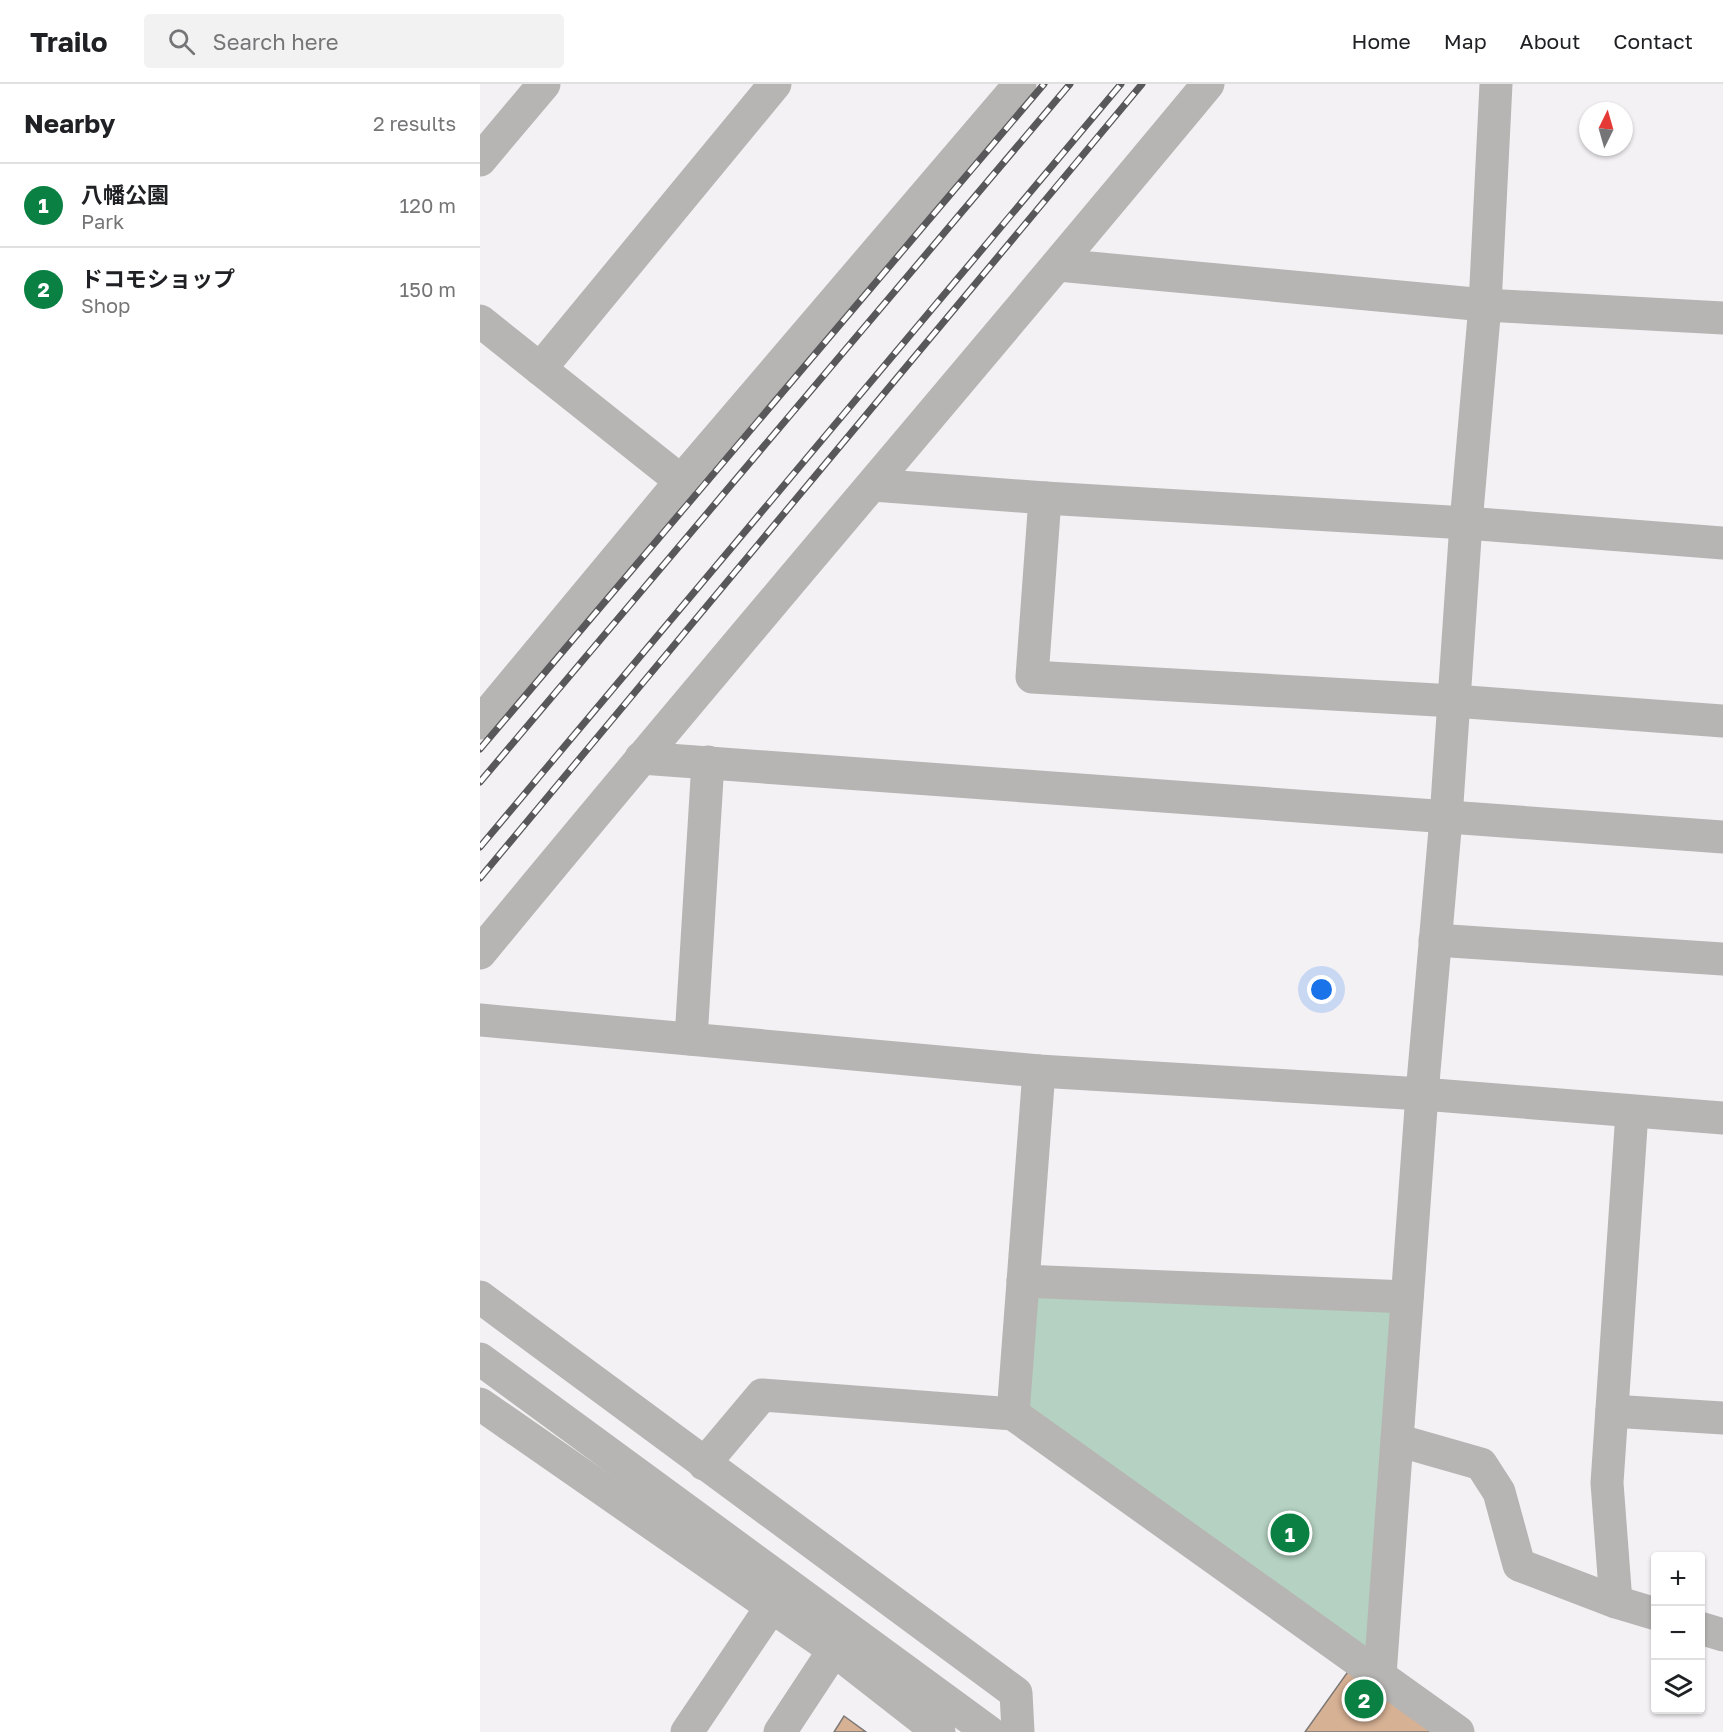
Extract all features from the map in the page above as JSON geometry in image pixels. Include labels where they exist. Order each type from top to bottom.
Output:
[{"type":"street","points":[[480,160],[544,84]]},
{"type":"street","points":[[540,369],[775,84]]},
{"type":"street","points":[[480,953],[641,758],[1208,84]]},
{"type":"street","points":[[1380,1675],[1422,1094],[1446,818],[1466,524],[1485,305],[1496,84]]},
{"type":"street","points":[[480,723],[681,481],[1018,85]]},
{"type":"street","points":[[1058,265],[1485,305],[1723,318]]},
{"type":"street","points":[[480,321],[681,481]]},
{"type":"street","points":[[873,485],[1723,543]]},
{"type":"street","points":[[1045,498],[1032,677],[1454,701],[1723,721]]},
{"type":"street","points":[[641,758],[1723,837]]},
{"type":"street","points":[[691,1039],[708,762]]},
{"type":"street","points":[[1435,940],[1723,959]]},
{"type":"street","points":[[480,1020],[1039,1071],[1422,1094],[1723,1118]]},
{"type":"street","points":[[1012,1414],[1039,1071]]},
{"type":"street","points":[[1616,1602],[1607,1483],[1632,1112]]},
{"type":"street","points":[[1023,1281],[1407,1297]]},
{"type":"street","points":[[480,1297],[1016,1693],[1017,1732]]},
{"type":"street","points":[[480,1359],[989,1732]]},
{"type":"street","points":[[704,1464],[762,1395],[1012,1414],[1458,1732]]},
{"type":"street","points":[[480,1404],[834,1650],[939,1732]]},
{"type":"street","points":[[1612,1411],[1723,1418]]},
{"type":"street","points":[[1397,1440],[1481,1464],[1498,1492],[1519,1565],[1616,1602],[1651,1612]]},
{"type":"street","points":[[687,1732],[772,1606]]},
{"type":"street","points":[[1705,1629],[1723,1635]]},
{"type":"street","points":[[780,1732],[834,1650]]},
{"type":"green space","points":[[1033,1290],[1398,1304],[1373,1656],[1023,1410]]},
{"type":"building","points":[[1352,1666],[1446,1732],[1305,1732]]},
{"type":"building","points":[[844,1716],[866,1732],[834,1732]]},
{"type":"railway","points":[[480,749],[1044,84]]},
{"type":"railway","points":[[480,782],[1070,84]]},
{"type":"railway","points":[[480,847],[1121,84]]},
{"type":"railway","points":[[480,878],[1142,84]]},
{"type":"place","name":"八幡公園","points":[[1290,1533]]},
{"type":"place","name":"ドコモショップ","points":[[1364,1699]]}]
